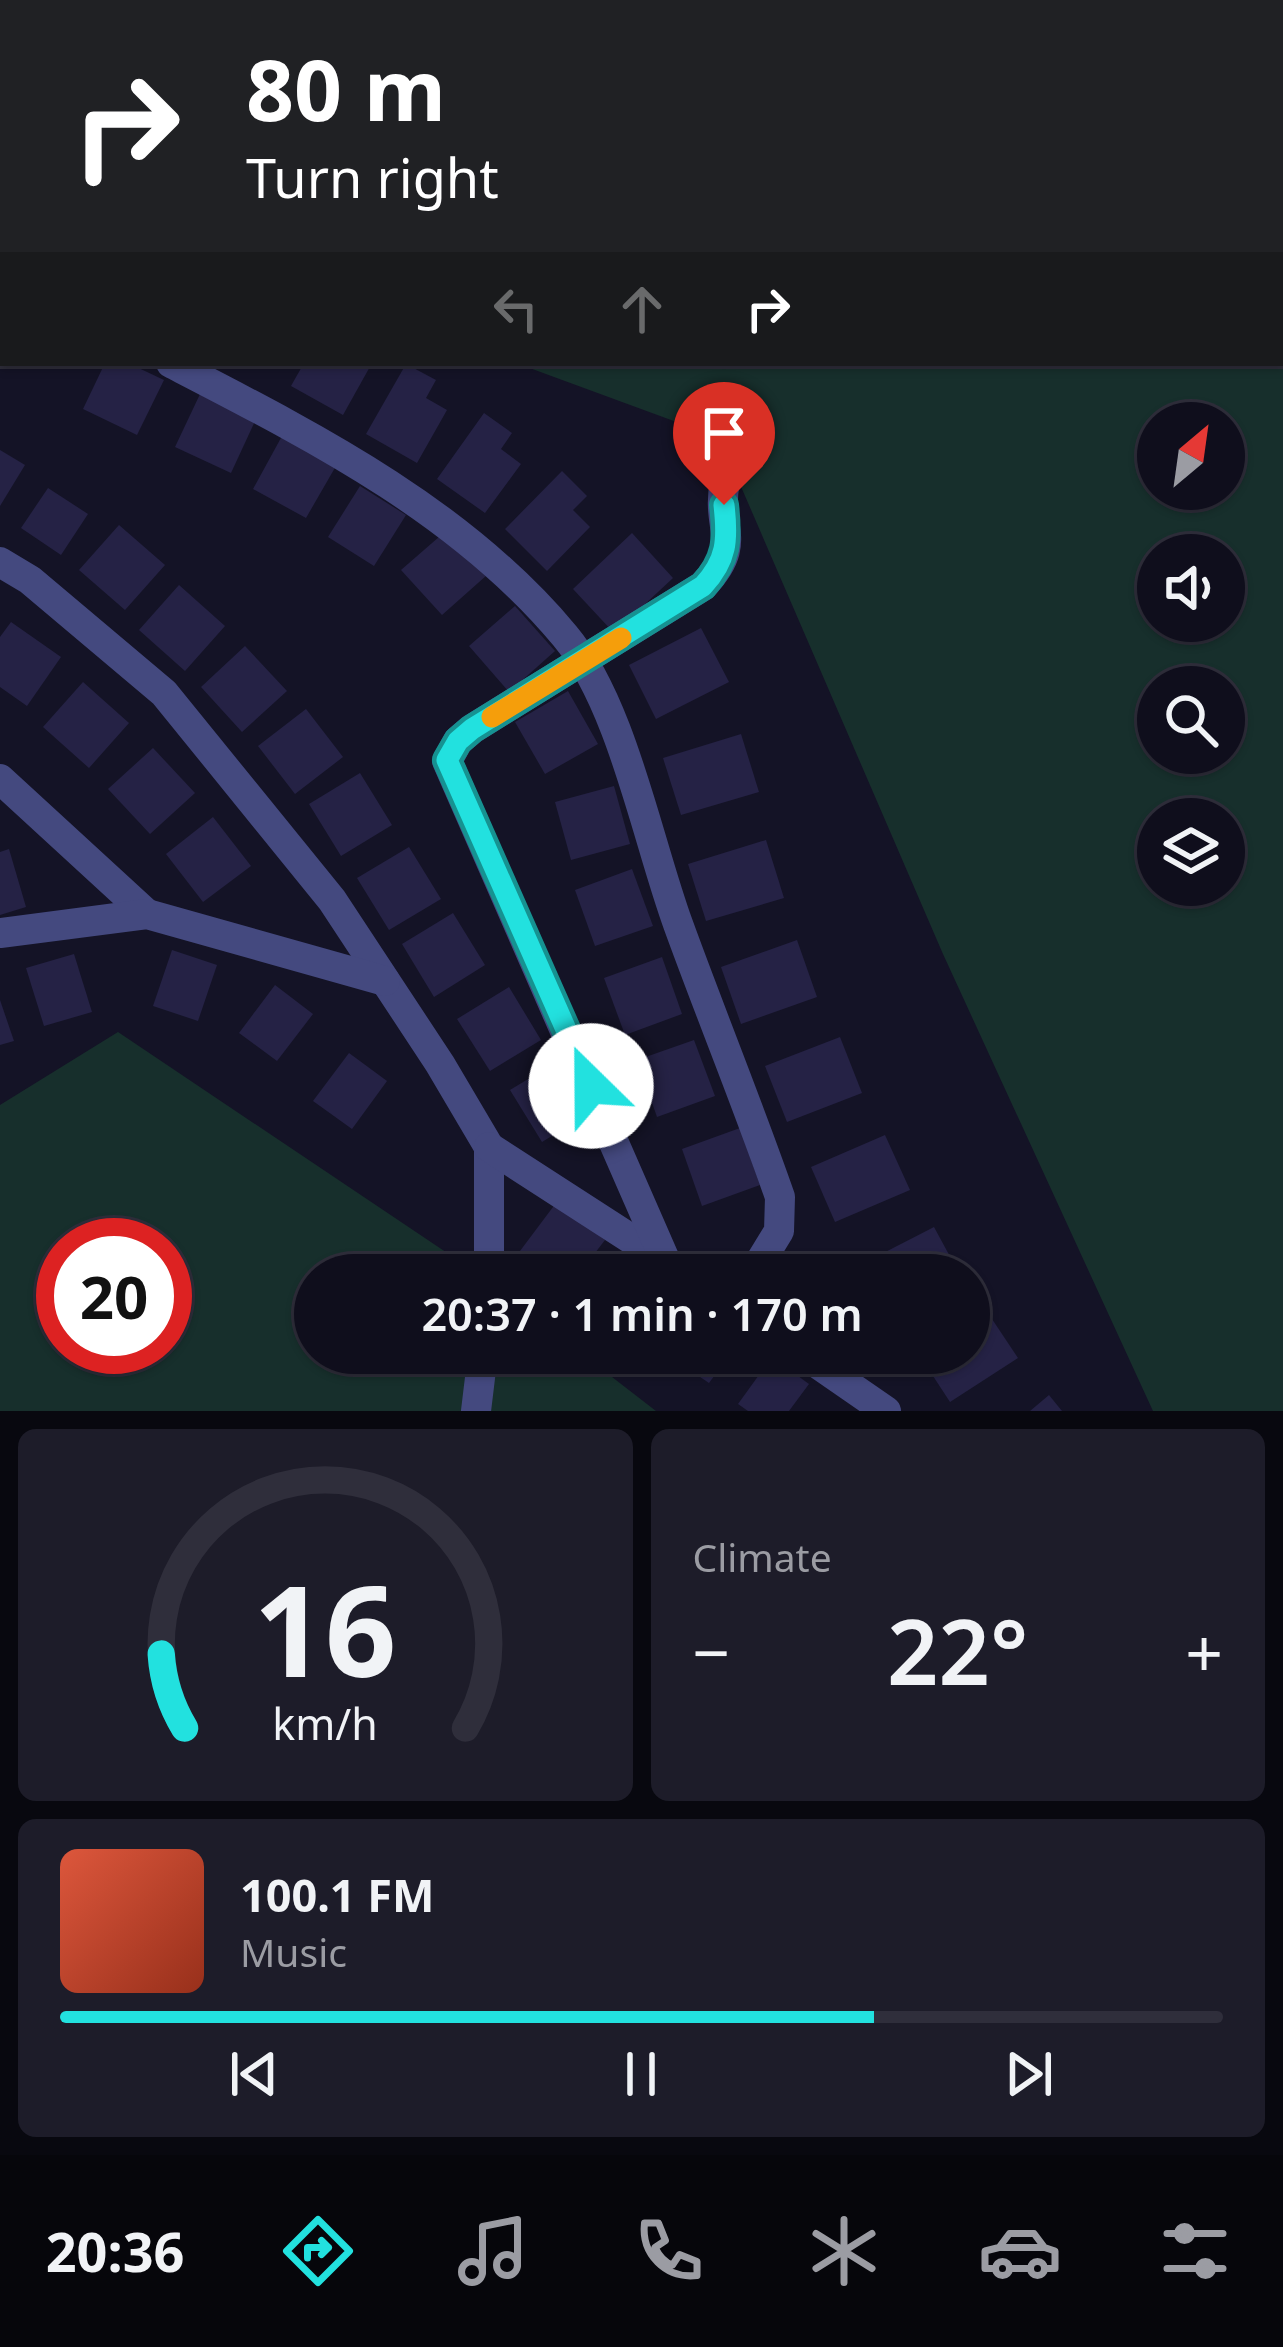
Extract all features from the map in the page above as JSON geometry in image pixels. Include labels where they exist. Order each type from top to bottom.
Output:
[{"type":"street","points":[[178,366],[394,486],[498,563],[569,640],[610,715],[677,922],[780,1197],[779,1231],[765,1254]]},
{"type":"street","points":[[670,1254],[447,760],[472,729],[703,586],[718,570],[729,542],[725,479],[738,455]]},
{"type":"street","points":[[0,562],[30,580],[164,693],[332,900],[489,1147],[654,1254]]},
{"type":"street","points":[[1,782],[146,914]]},
{"type":"street","points":[[0,933],[146,914],[385,981]]},
{"type":"street","points":[[489,1147],[489,1254]]},
{"type":"street","points":[[476,1411],[480,1374]]},
{"type":"street","points":[[832,1374],[886,1411]]},
{"type":"green space","points":[[524,366],[1283,366],[1283,1411],[1153,1411],[943,954],[720,438]]},
{"type":"green space","points":[[118,1032],[449,1254],[294,1254],[294,1374],[608,1374],[656,1411],[0,1411],[0,1105]]},
{"type":"building","points":[[104,366],[134,366],[164,380],[137,435],[83,409]]},
{"type":"building","points":[[302,366],[370,366],[343,415],[291,386]]},
{"type":"building","points":[[405,366],[436,380],[426,398],[447,410],[417,463],[366,434]]},
{"type":"building","points":[[201,392],[256,419],[231,473],[175,447]]},
{"type":"building","points":[[484,413],[512,433],[501,449],[521,464],[485,513],[437,479]]},
{"type":"building","points":[[282,436],[336,466],[306,518],[253,489]]},
{"type":"building","points":[[0,450],[25,465],[0,506]]},
{"type":"building","points":[[562,471],[587,496],[573,510],[590,527],[547,571],[505,529]]},
{"type":"building","points":[[360,486],[406,515],[374,566],[328,537]]},
{"type":"building","points":[[48,488],[88,514],[61,555],[21,528]]},
{"type":"building","points":[[119,525],[165,565],[125,610],[79,570]]},
{"type":"building","points":[[447,530],[487,575],[442,615],[401,570]]},
{"type":"building","points":[[632,533],[673,578],[614,633],[573,589]]},
{"type":"building","points":[[179,585],[225,626],[185,671],[139,630]]},
{"type":"building","points":[[515,606],[555,651],[509,692],[469,646]]},
{"type":"building","points":[[11,622],[61,657],[27,706],[0,687],[0,637]]},
{"type":"building","points":[[701,628],[729,682],[656,719],[629,665]]},
{"type":"building","points":[[245,646],[287,691],[242,732],[201,687]]},
{"type":"building","points":[[83,682],[129,723],[89,768],[43,727]]},
{"type":"building","points":[[568,691],[598,744],[545,774],[515,722]]},
{"type":"building","points":[[306,709],[343,757],[295,794],[258,746]]},
{"type":"building","points":[[741,734],[759,792],[681,815],[663,758]]},
{"type":"building","points":[[153,748],[195,793],[150,834],[108,789]]},
{"type":"building","points":[[360,773],[392,825],[341,856],[309,804]]},
{"type":"building","points":[[614,786],[630,844],[571,860],[555,802]]},
{"type":"building","points":[[213,817],[251,866],[203,902],[166,854]]},
{"type":"building","points":[[766,840],[784,898],[706,921],[688,864]]},
{"type":"building","points":[[409,847],[441,899],[389,930],[357,878]]},
{"type":"building","points":[[9,849],[26,907],[0,915],[0,852]]},
{"type":"building","points":[[632,869],[653,926],[595,946],[575,890]]},
{"type":"building","points":[[453,913],[485,965],[434,997],[402,944]]},
{"type":"building","points":[[797,940],[817,997],[741,1024],[721,967]]},
{"type":"building","points":[[172,950],[217,965],[198,1021],[153,1006]]},
{"type":"building","points":[[74,954],[92,1012],[44,1026],[26,968]]},
{"type":"building","points":[[662,957],[682,1014],[625,1035],[604,978]]},
{"type":"building","points":[[275,985],[313,1014],[277,1061],[239,1033]]},
{"type":"building","points":[[509,987],[541,1040],[490,1071],[457,1019]]},
{"type":"building","points":[[0,1000],[14,1041],[0,1045]]},
{"type":"building","points":[[840,1037],[862,1093],[787,1122],[765,1066]]},
{"type":"building","points":[[694,1040],[715,1096],[657,1117],[637,1060]]},
{"type":"building","points":[[349,1053],[387,1081],[352,1129],[313,1101]]},
{"type":"building","points":[[561,1059],[593,1111],[542,1142],[510,1090]]},
{"type":"building","points":[[740,1128],[760,1185],[702,1206],[682,1149]]},
{"type":"building","points":[[885,1135],[910,1190],[835,1222],[811,1167]]},
{"type":"building","points":[[556,1203],[605,1240],[594,1254],[520,1251]]},
{"type":"building","points":[[934,1227],[949,1254],[881,1254]]},
{"type":"building","points":[[990,1316],[1018,1358],[950,1402],[932,1374],[990,1374]]},
{"type":"building","points":[[760,1374],[795,1374],[809,1384],[789,1411],[748,1411],[738,1404]]},
{"type":"building","points":[[1049,1395],[1062,1411],[1030,1411]]},
{"type":"slow traffic","points":[[492,717],[621,638]]},
{"type":"route","points":[[591,1086],[447,760],[472,729],[703,586],[718,570],[729,542],[724,505]]}]
